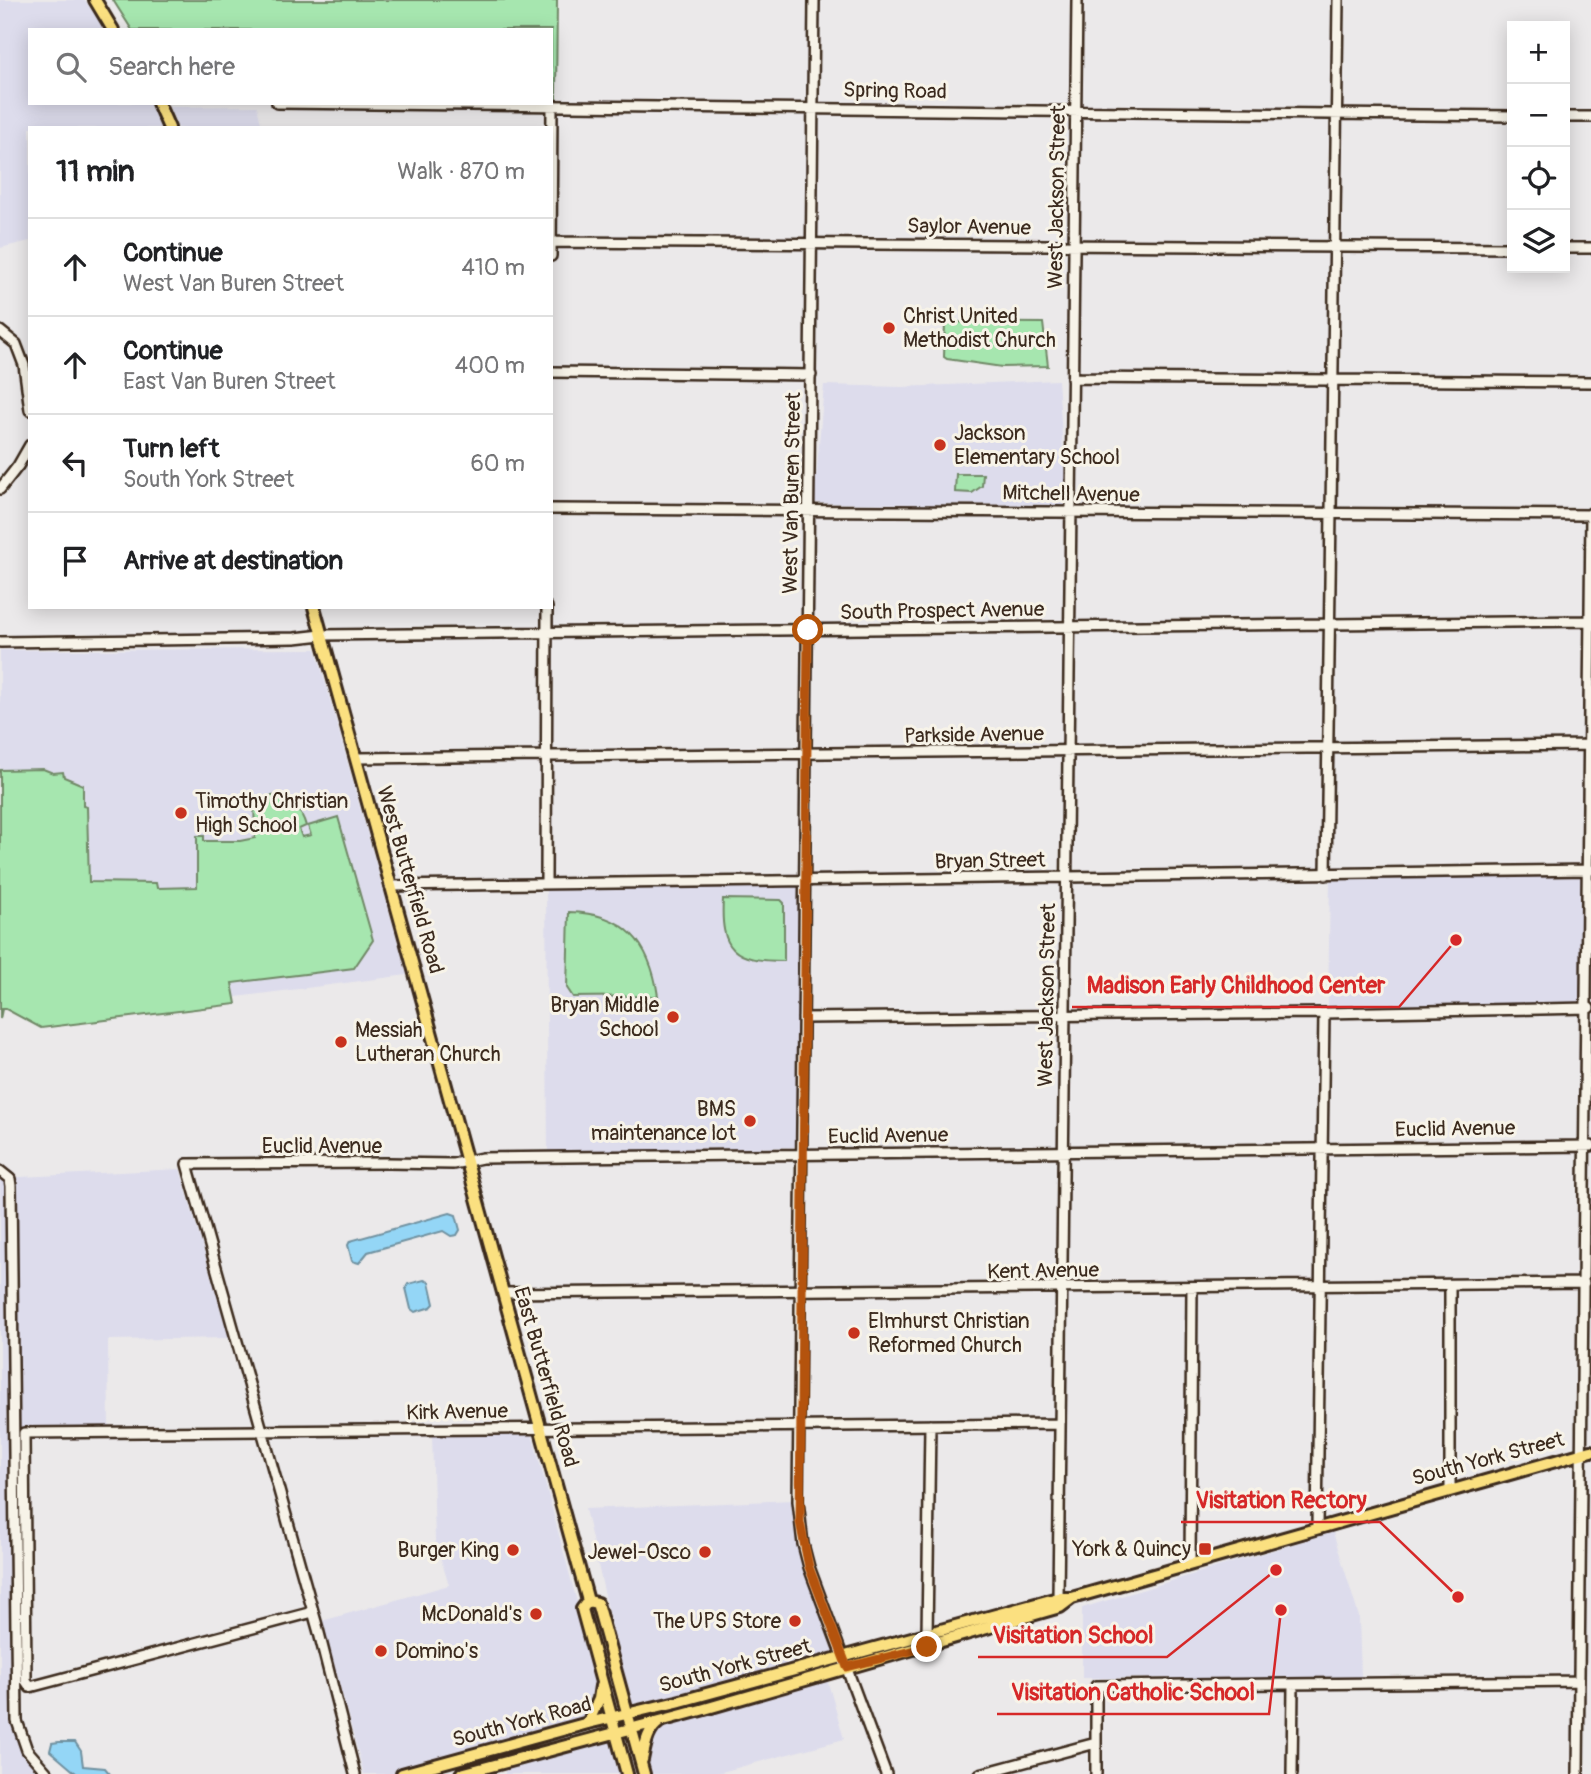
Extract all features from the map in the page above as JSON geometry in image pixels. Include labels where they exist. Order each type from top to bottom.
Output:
[{"type":"main road","points":[[95,0],[112,28]]},
{"type":"main road","points":[[159,105],[168,126]]},
{"type":"main road","name":"West Butterfield Road","points":[[315,609],[468,1162]]},
{"type":"main road","name":"East Butterfield Road","points":[[468,1162],[589,1601]]},
{"type":"main road","name":"South York Street","points":[[611,1718],[1058,1598],[1072,1598],[1586,1452]]},
{"type":"main road","name":"South York Street","points":[[631,1728],[927,1647],[1060,1607],[1072,1598]]},
{"type":"main road","name":"East Butterfield Road","points":[[589,1601],[582,1609],[627,1774]]},
{"type":"main road","name":"East Butterfield Road","points":[[589,1601],[597,1603],[642,1768]]},
{"type":"main road","points":[[587,1723],[599,1699],[602,1683]]},
{"type":"main road","name":"South York Road","points":[[402,1774],[611,1718]]},
{"type":"main road","points":[[642,1768],[648,1735],[654,1725],[662,1720]]},
{"type":"main road","name":"South York Road","points":[[461,1774],[631,1728]]},
{"type":"street","name":"West Van Buren Street","points":[[814,0],[798,1501],[803,1544],[809,1567],[886,1774]]},
{"type":"street","name":"West Jackson Street","points":[[1058,1598],[1077,0]]},
{"type":"street","points":[[1326,875],[1338,0]]},
{"type":"street","name":"Spring Road","points":[[460,105],[1507,116]]},
{"type":"street","points":[[552,106],[552,126]]},
{"type":"street","points":[[1570,117],[1591,117]]},
{"type":"street","name":"Saylor Avenue","points":[[553,242],[1507,248]]},
{"type":"street","points":[[1570,248],[1591,248]]},
{"type":"street","points":[[0,331],[16,344],[24,365],[28,391]]},
{"type":"street","points":[[553,372],[811,375]]},
{"type":"street","points":[[1072,378],[1591,382]]},
{"type":"street","points":[[0,489],[28,448]]},
{"type":"street","name":"Mitchell Avenue","points":[[553,509],[1591,514]]},
{"type":"street","points":[[1578,1774],[1586,1452],[1584,1283],[1588,1146],[1591,514]]},
{"type":"street","points":[[546,883],[547,609]]},
{"type":"street","name":"South Prospect Avenue","points":[[0,642],[295,638],[322,635],[1590,621]]},
{"type":"street","name":"Parkside Avenue","points":[[357,758],[1590,745]]},
{"type":"street","name":"Bryan Street","points":[[390,886],[1589,870]]},
{"type":"street","points":[[803,1018],[1588,1008]]},
{"type":"street","points":[[1317,1527],[1324,1013]]},
{"type":"street","name":"Euclid Avenue","points":[[262,1431],[187,1164],[453,1164],[482,1158],[1588,1146]]},
{"type":"street","points":[[3,1173],[11,1186],[17,1721],[27,1750],[48,1774]]},
{"type":"street","name":"Kent Avenue","points":[[503,1293],[1584,1283]]},
{"type":"street","points":[[1450,1284],[1450,1489]]},
{"type":"street","points":[[1190,1564],[1192,1287]]},
{"type":"street","name":"Kirk Avenue","points":[[313,1612],[30,1687],[26,1681],[24,1433],[1059,1424]]},
{"type":"street","points":[[927,1635],[930,1425]]},
{"type":"street","points":[[262,1431],[355,1774]]},
{"type":"street","points":[[1579,1667],[1591,1667]]},
{"type":"street","points":[[1096,1774],[1096,1686],[1579,1681]]},
{"type":"street","points":[[1292,1774],[1293,1685]]},
{"type":"street","points":[[980,1774],[1096,1743]]},
{"type":"shaded area","points":[[0,0],[85,0],[105,28],[28,28],[28,105],[152,105],[162,126],[28,126],[28,241],[0,248]]},
{"type":"shaded area","points":[[257,106],[262,126],[177,126],[169,107]]},
{"type":"shaded area","name":"Jackson Elementary School","points":[[1058,380],[1067,505],[814,503],[824,385],[902,387]]},
{"type":"shaded area","name":"Timothy Christian High School","points":[[316,649],[407,975],[236,997],[236,1004],[41,1028],[6,1009],[2,1009],[0,1019],[0,650]]},
{"type":"shaded area","points":[[1585,874],[1582,1003],[1328,1009],[1330,877]]},
{"type":"shaded area","name":"Bryan Middle School","points":[[801,885],[797,1147],[548,1151],[548,1158],[546,887]]},
{"type":"shaded area","points":[[180,1169],[229,1338],[108,1340],[109,1429],[21,1430],[23,1715],[32,1745],[57,1774],[0,1774],[0,1178]]},
{"type":"shaded area","points":[[432,1433],[532,1434],[607,1714],[397,1774],[364,1774],[322,1621],[449,1585],[435,1541]]},
{"type":"shaded area","points":[[793,1500],[794,1526],[801,1556],[837,1653],[631,1708],[585,1509]]},
{"type":"shaded area","points":[[1333,1532],[1359,1617],[1361,1678],[1082,1678],[1082,1608]]},
{"type":"shaded area","points":[[827,1679],[844,1739],[714,1774],[649,1774],[638,1732]]},
{"type":"shaded area","points":[[612,1739],[622,1774],[505,1774],[505,1767]]},
{"type":"green space","points":[[113,0],[557,0],[556,98],[553,98],[553,28],[131,28]]},
{"type":"green space","points":[[945,322],[1043,323],[1048,366],[1002,367],[947,359],[944,357]]},
{"type":"green space","points":[[956,474],[983,474],[982,486],[972,493],[955,492]]},
{"type":"green space","points":[[43,769],[53,773],[63,772],[64,777],[83,785],[83,806],[87,807],[89,882],[156,883],[157,888],[197,887],[197,836],[204,836],[204,841],[240,841],[255,838],[254,801],[267,796],[284,798],[298,809],[306,826],[299,829],[302,837],[311,835],[308,826],[338,817],[373,940],[354,968],[232,983],[236,1004],[41,1028],[6,1009],[2,1009],[0,1019],[0,770]]},
{"type":"green space","points":[[723,899],[781,900],[784,903],[784,961],[753,959],[734,950],[724,931]]},
{"type":"green space","points":[[569,912],[605,918],[632,934],[649,960],[658,996],[573,997],[567,988]]},
{"type":"water","points":[[450,1213],[456,1215],[460,1230],[457,1235],[451,1236],[443,1231],[368,1252],[359,1263],[352,1261],[348,1245],[350,1241]]},
{"type":"water","points":[[424,1280],[429,1282],[434,1304],[415,1312],[411,1309],[406,1288],[408,1284]]},
{"type":"water","points":[[75,1742],[81,1751],[83,1766],[105,1768],[110,1774],[77,1774],[50,1751],[52,1743]]},
{"type":"place","name":"Christ United Methodist Church","points":[[889,328]]},
{"type":"place","name":"Jackson Elementary School","points":[[940,445]]},
{"type":"place","name":"Timothy Christian High School","points":[[181,813]]},
{"type":"place","name":"Madison Early Childhood Center","points":[[1456,940]]},
{"type":"place","name":"Bryan Middle School","points":[[673,1017]]},
{"type":"place","name":"Messiah Lutheran Church","points":[[341,1042]]},
{"type":"place","name":"BMS maintenance lot","points":[[750,1121]]},
{"type":"place","name":"Elmhurst Christian Reformed Church","points":[[854,1333]]},
{"type":"place","name":"York & Quincy","points":[[1205,1549]]},
{"type":"place","name":"Burger King","points":[[513,1550]]},
{"type":"place","name":"Jewel-Osco","points":[[705,1552]]},
{"type":"place","name":"Visitation School","points":[[1276,1570]]},
{"type":"place","name":"Visitation Rectory","points":[[1458,1597]]},
{"type":"place","name":"Visitation Catholic School","points":[[1281,1610]]},
{"type":"place","name":"McDonald's","points":[[536,1614]]},
{"type":"place","name":"The UPS Store","points":[[795,1621]]},
{"type":"place","name":"Domino's","points":[[381,1651]]},
{"type":"route","points":[[808,630],[798,1501],[800,1522],[809,1567],[847,1667],[927,1647]]}]
